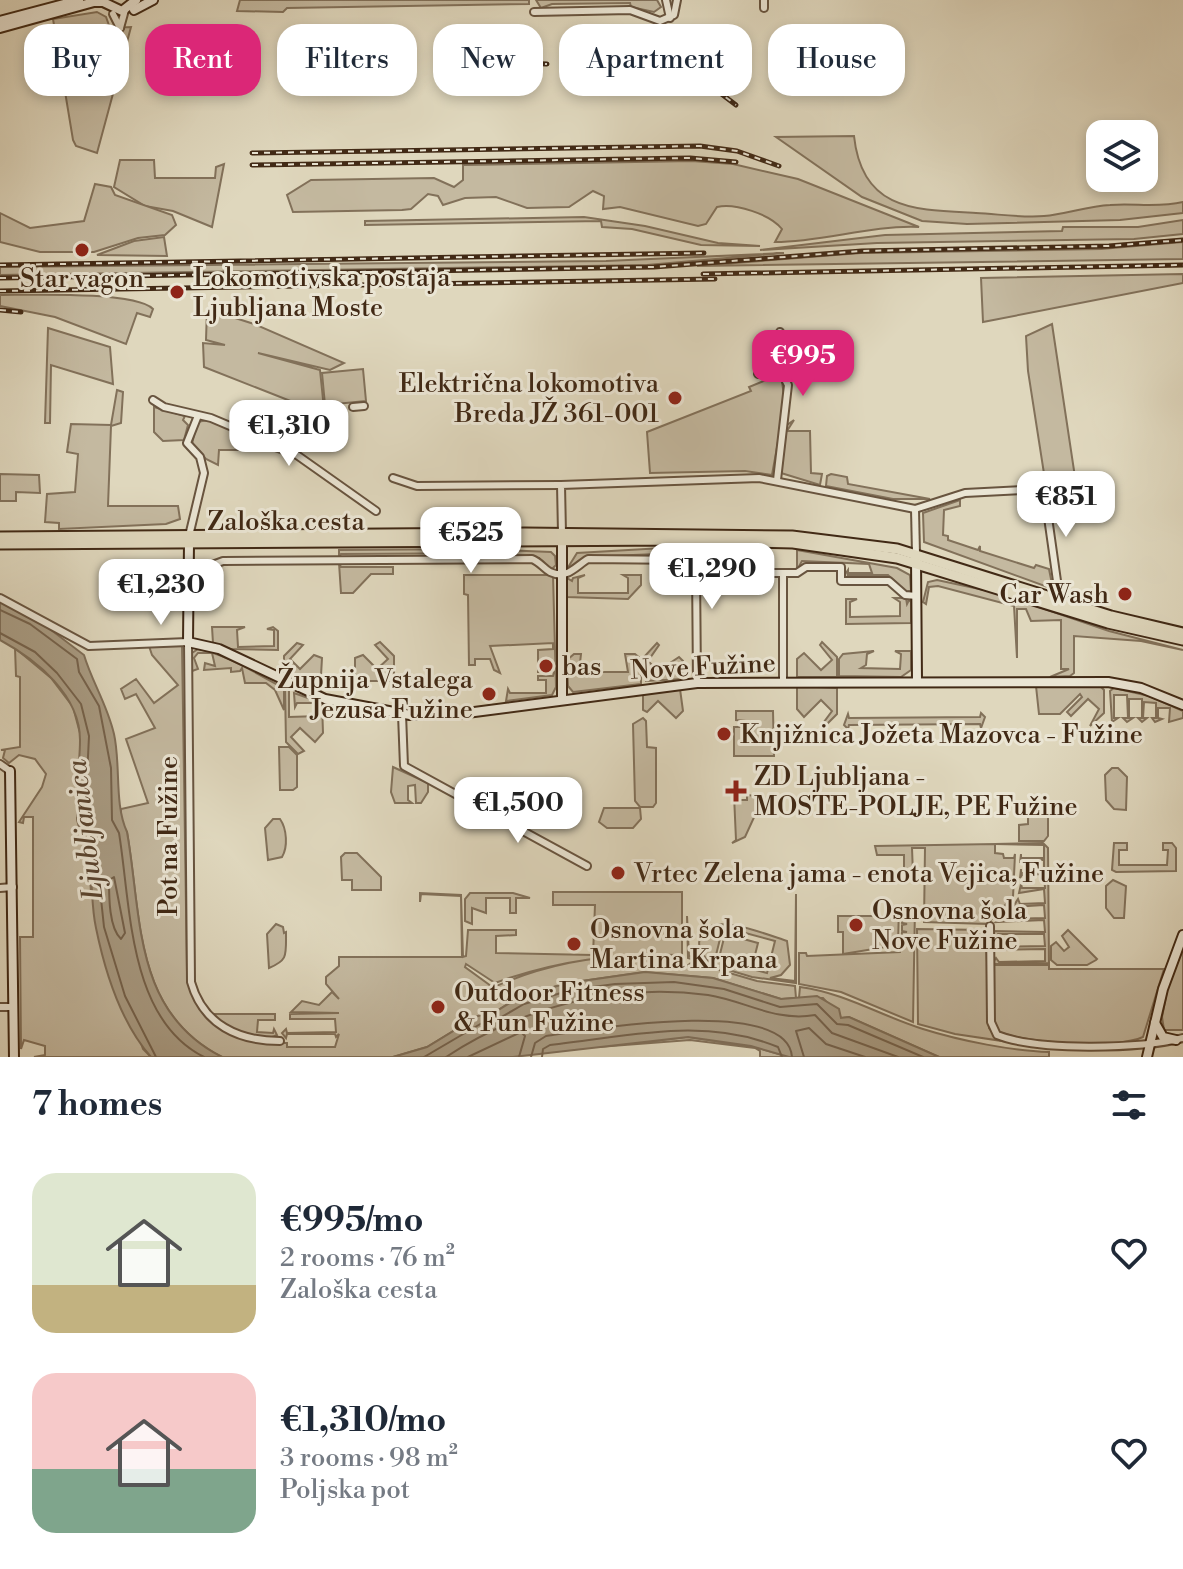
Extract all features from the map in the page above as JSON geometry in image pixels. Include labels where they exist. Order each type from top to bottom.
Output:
[{"type":"main road","name":"Zaloška cesta","points":[[0,537],[792,536],[871,545],[1135,623],[1183,633]]},
{"type":"main road","name":"Zaloška cesta","points":[[0,544],[189,539]]},
{"type":"main road","name":"Zaloška cesta","points":[[916,558],[1108,623],[1183,640]]},
{"type":"street","points":[[0,21],[79,0]]},
{"type":"street","points":[[106,6],[120,28],[135,0]]},
{"type":"street","points":[[106,6],[126,13],[141,3],[153,0]]},
{"type":"street","points":[[666,0],[672,16]]},
{"type":"street","points":[[672,16],[677,0]]},
{"type":"street","points":[[0,28],[46,14],[95,6],[106,6],[126,13]]},
{"type":"street","points":[[534,12],[630,10],[658,20],[672,16]]},
{"type":"street","points":[[758,374],[781,368],[784,364],[780,332]]},
{"type":"street","points":[[777,480],[788,406],[788,385],[781,368]]},
{"type":"street","points":[[153,400],[197,418],[211,418],[294,453],[376,511]]},
{"type":"street","points":[[353,407],[364,406]]},
{"type":"street","points":[[189,539],[204,473],[200,457],[187,443],[197,418]]},
{"type":"street","points":[[393,478],[417,486],[777,480],[915,509],[965,493],[1044,489],[1058,588],[1055,598]]},
{"type":"street","points":[[561,485],[562,699]]},
{"type":"street","points":[[915,509],[917,681]]},
{"type":"street","name":"Pot na Fužine","points":[[189,539],[191,982],[202,1007],[224,1028],[250,1039],[280,1041]]},
{"type":"street","points":[[188,574],[223,561],[535,559],[550,572],[562,573],[574,572],[586,560],[688,560],[705,573],[795,573],[806,567],[841,567],[841,581],[891,582],[903,594],[917,596]]},
{"type":"street","points":[[696,568],[697,683]]},
{"type":"street","points":[[783,573],[783,681]]},
{"type":"street","points":[[0,598],[89,646],[188,642]]},
{"type":"street","name":"Nove Fužine","points":[[188,642],[228,653],[322,698],[402,714],[459,714],[697,683],[783,681],[1108,682],[1141,688],[1183,705]]},
{"type":"street","points":[[402,714],[404,766],[587,866]]},
{"type":"street","points":[[0,764],[10,771],[14,1057]]},
{"type":"street","points":[[0,888],[13,887]]},
{"type":"street","points":[[990,926],[991,1022],[997,1035],[1032,1043],[1149,1045],[1179,1039]]},
{"type":"street","points":[[1147,1057],[1154,1023],[1183,935]]},
{"type":"street","points":[[0,1007],[13,1007]]},
{"type":"street","points":[[1154,1023],[1163,1037],[1179,1039]]},
{"type":"shaded area","points":[[240,0],[529,0],[529,4],[287,8],[283,12],[237,11]]},
{"type":"shaded area","points":[[536,0],[657,0],[661,7],[654,12],[631,7],[630,3],[552,4],[541,8]]},
{"type":"shaded area","points":[[97,12],[106,17],[109,24],[54,24],[53,19]]},
{"type":"shaded area","points":[[66,96],[112,96],[97,153],[76,146]]},
{"type":"shaded area","points":[[854,136],[859,161],[868,179],[880,193],[895,202],[913,207],[1036,216],[1102,206],[1183,202],[1183,213],[1120,220],[967,224],[922,221],[862,197],[776,137]]},
{"type":"shaded area","points":[[120,160],[154,160],[155,178],[215,178],[216,167],[224,164],[212,227],[173,211],[145,206],[114,187]]},
{"type":"shaded area","points":[[692,161],[733,164],[798,179],[919,227],[882,228],[775,242],[782,229],[752,211],[717,207],[706,224],[698,226],[620,207],[603,209],[604,196],[593,191],[569,207],[527,208],[496,197],[465,198],[443,205],[438,196],[428,194],[411,209],[293,212],[287,195],[311,180],[434,178],[454,187],[463,180],[463,165]]},
{"type":"shaded area","points":[[95,184],[111,187],[115,195],[172,215],[176,225],[165,235],[138,238],[94,252],[40,252],[0,242],[0,213],[30,228],[84,221]]},
{"type":"shaded area","points":[[584,217],[645,226],[718,243],[760,246],[701,245],[632,229],[602,227],[601,221],[365,225],[365,221]]},
{"type":"shaded area","points":[[1183,220],[1183,234],[1134,239],[877,243],[760,250],[885,235],[1062,231],[1063,227],[1138,227]]},
{"type":"shaded area","points":[[164,237],[167,256],[97,255],[134,241]]},
{"type":"shaded area","points":[[1183,242],[1183,259],[697,266],[861,253],[1101,249]]},
{"type":"shaded area","points":[[784,253],[647,265],[0,275],[0,267],[606,261]]},
{"type":"shaded area","points":[[1183,274],[1183,283],[983,322],[981,278]]},
{"type":"shaded area","points":[[0,295],[126,299],[153,309],[150,317],[137,313],[126,344],[55,317],[0,306]]},
{"type":"shaded area","points":[[207,309],[254,324],[344,363],[330,370],[258,353],[320,370],[324,409],[298,404],[204,367],[203,343],[225,345],[206,340]]},
{"type":"shaded area","points":[[1052,324],[1075,477],[1045,480],[1028,371],[1026,336]]},
{"type":"shaded area","points":[[48,328],[110,347],[113,384],[51,365],[50,423],[45,423]]},
{"type":"shaded area","points":[[363,369],[366,401],[325,405],[322,373]]},
{"type":"shaded area","points":[[781,374],[785,403],[772,475],[745,471],[650,473],[647,432],[751,391],[749,387]]},
{"type":"shaded area","points":[[117,390],[123,392],[121,423],[111,426],[108,506],[178,506],[180,519],[166,524],[59,529],[59,523],[45,522],[47,494],[75,492],[78,454],[67,452],[71,424],[111,425]]},
{"type":"shaded area","points":[[154,407],[185,416],[183,420],[188,425],[184,440],[163,441],[154,432]]},
{"type":"shaded area","points":[[208,420],[288,452],[297,459],[272,450],[219,450],[218,465],[206,459],[192,444],[197,422]]},
{"type":"shaded area","points":[[794,420],[787,431],[810,431],[811,473],[822,474],[820,485],[781,473],[787,425]]},
{"type":"shaded area","points":[[0,474],[39,475],[40,493],[16,492],[16,501],[0,501]]},
{"type":"shaded area","points":[[827,476],[847,477],[848,484],[930,499],[893,499],[826,486]]},
{"type":"shaded area","points":[[960,500],[960,506],[944,510],[943,535],[948,536],[948,540],[978,550],[980,546],[980,551],[1034,568],[1036,565],[1049,569],[1053,589],[924,542],[923,513]]},
{"type":"shaded area","points":[[680,547],[704,570],[682,553],[584,557],[573,569],[567,569],[577,553]]},
{"type":"shaded area","points":[[339,550],[551,552],[556,565],[551,570],[539,558],[514,557],[513,553],[341,554],[339,558]]},
{"type":"shaded area","points":[[797,550],[897,568],[910,575],[911,591],[906,592],[888,575],[848,575],[848,579],[844,576],[848,570],[848,573],[872,573],[869,564],[802,561],[797,570]]},
{"type":"shaded area","points":[[339,563],[341,567],[393,567],[393,574],[371,574],[353,593],[341,593]]},
{"type":"shaded area","points":[[464,575],[553,575],[556,687],[552,695],[506,701],[508,689],[510,693],[546,693],[546,680],[538,680],[538,676],[553,676],[554,672],[538,672],[538,650],[553,649],[553,643],[490,646],[500,673],[494,670],[490,659],[475,659],[475,665],[469,665],[468,595],[464,594]]},
{"type":"shaded area","points":[[585,575],[578,578],[578,593],[628,593],[628,578],[623,575],[641,575],[641,585],[628,599],[567,597],[567,578],[572,581],[573,578]]},
{"type":"shaded area","points":[[937,580],[998,593],[1109,631],[1183,650],[1141,641],[1074,636],[1074,673],[1050,677],[1069,669],[1061,669],[1061,620],[1031,621],[1026,609],[1017,609],[1017,658],[1014,606],[938,586],[929,587],[926,604],[923,602],[928,582]]},
{"type":"shaded area","points":[[894,598],[906,598],[907,604],[909,600],[911,602],[911,623],[846,624],[846,599],[857,599],[850,602],[850,617],[900,616],[900,602]]},
{"type":"shaded area","points":[[212,627],[245,627],[237,630],[238,647],[274,646],[274,630],[267,629],[273,627],[278,631],[278,650],[230,649],[213,643]]},
{"type":"shaded area","points":[[380,642],[394,656],[394,685],[392,681],[360,681],[359,687],[355,687],[355,658],[363,655],[377,669],[388,659],[375,645]]},
{"type":"shaded area","points":[[822,642],[837,657],[837,677],[797,677],[797,659],[804,653],[821,670],[832,660],[820,645]]},
{"type":"shaded area","points":[[297,643],[303,645],[290,659],[300,669],[314,655],[322,658],[320,693],[284,678],[284,656]]},
{"type":"shaded area","points":[[657,643],[659,645],[648,661],[658,671],[679,657],[683,661],[682,679],[646,681],[643,658]]},
{"type":"shaded area","points":[[182,645],[187,972],[191,991],[199,1006],[222,1028],[252,1040],[287,1043],[287,1047],[335,1047],[339,1034],[336,1037],[335,1034],[287,1034],[286,1038],[282,1033],[286,1029],[287,1033],[336,1032],[335,1019],[290,1019],[290,1014],[339,1013],[291,1012],[302,1001],[319,1005],[332,992],[339,999],[326,984],[326,977],[339,966],[339,957],[462,957],[461,896],[421,894],[420,902],[420,893],[461,895],[463,957],[466,956],[468,930],[516,930],[516,935],[496,936],[496,953],[593,955],[595,905],[553,905],[553,892],[682,892],[682,955],[634,955],[600,958],[626,956],[681,960],[683,969],[692,962],[757,981],[795,986],[796,998],[781,999],[713,978],[644,972],[568,983],[521,996],[495,1012],[478,1016],[427,1047],[393,1057],[222,1057],[193,1038],[172,1015],[157,988],[140,929],[121,809],[148,803],[126,739],[155,728],[136,694],[125,699],[121,689],[136,679],[154,703],[178,685],[152,655],[149,646]],"holes":[[[569,963],[515,978],[465,1001],[465,998],[491,986],[465,967],[466,964],[495,983],[518,975]]]},
{"type":"shaded area","points":[[15,648],[51,678],[73,707],[81,737],[77,820],[89,862],[91,892],[143,1049],[151,1057],[34,1057],[45,1055],[45,1046],[24,1040],[21,1049],[20,937],[33,937],[33,817],[24,817],[23,823],[19,822],[42,787],[46,774],[35,759],[19,755],[9,763],[3,758],[5,750],[1,750],[20,747],[20,677],[16,676]]},
{"type":"shaded area","points":[[198,649],[212,653],[198,653],[194,658],[198,669],[192,671],[192,653]]},
{"type":"shaded area","points":[[874,651],[867,654],[866,665],[861,668],[900,669],[901,654],[895,651],[911,651],[911,670],[901,677],[839,676],[839,659],[843,654]]},
{"type":"shaded area","points":[[212,653],[231,660],[284,688],[284,710],[275,690],[266,683],[245,683],[242,668],[231,672],[231,668],[204,670],[205,663],[215,666]]},
{"type":"shaded area","points":[[574,654],[581,654],[579,672],[628,672],[625,654],[635,654],[641,659],[641,684],[573,692],[568,686],[567,660]]},
{"type":"shaded area","points":[[797,686],[837,688],[837,714],[824,727],[821,726],[832,711],[821,700],[804,717],[797,709]]},
{"type":"shaded area","points":[[1036,686],[1100,686],[1104,690],[1104,713],[1090,726],[1099,709],[1088,699],[1071,716],[1067,712],[1082,697],[1080,694],[1060,714],[1039,714]]},
{"type":"shaded area","points":[[1114,688],[1149,696],[1183,711],[1183,718],[1169,722],[1170,708],[1158,708],[1158,718],[1162,719],[1155,722],[1152,718],[1156,718],[1156,703],[1144,702],[1143,718],[1147,718],[1142,722],[1138,718],[1142,718],[1142,699],[1129,699],[1129,718],[1133,718],[1127,722],[1123,718],[1128,718],[1127,695],[1114,695],[1114,718],[1118,718],[1112,722],[1110,691]]},
{"type":"shaded area","points":[[285,689],[289,690],[289,717],[320,716],[320,703],[297,703],[295,707],[294,693],[322,703],[323,733],[315,742],[300,728],[291,737],[304,751],[298,754],[286,742]]},
{"type":"shaded area","points":[[680,689],[683,711],[676,718],[658,701],[647,712],[643,710],[643,693]]},
{"type":"shaded area","points":[[736,711],[773,711],[774,756],[734,756],[734,727],[745,727],[745,721],[736,720]]},
{"type":"shaded area","points":[[981,713],[985,717],[981,728],[980,724],[849,725],[848,729],[844,725],[848,714],[849,718],[980,717]]},
{"type":"shaded area","points":[[643,718],[646,721],[647,747],[656,748],[656,803],[653,807],[640,807],[635,801],[633,724]]},
{"type":"shaded area","points":[[279,747],[289,747],[297,755],[297,787],[293,790],[280,790]]},
{"type":"shaded area","points":[[393,767],[428,783],[428,792],[421,803],[416,803],[415,785],[408,786],[408,800],[412,803],[395,803],[391,792]]},
{"type":"shaded area","points":[[1112,768],[1118,768],[1127,777],[1126,810],[1114,809],[1106,800],[1105,775]]},
{"type":"shaded area","points":[[476,784],[514,784],[500,814],[476,801]]},
{"type":"shaded area","points":[[734,795],[737,800],[747,800],[747,795],[756,796],[756,813],[745,837],[732,843],[736,840]]},
{"type":"shaded area","points":[[604,808],[640,808],[641,819],[633,828],[607,828],[599,822]]},
{"type":"shaded area","points":[[1036,808],[1048,811],[1048,836],[1044,841],[1019,841],[1019,825],[1028,824],[1028,816],[1036,816]]},
{"type":"shaded area","points":[[273,819],[280,819],[286,843],[282,857],[268,860],[265,828]]},
{"type":"shaded area","points":[[1043,843],[1048,848],[1049,963],[992,964],[996,958],[999,962],[1045,961],[1045,949],[993,950],[993,945],[998,943],[998,947],[1045,946],[1044,934],[998,934],[995,938],[992,931],[1045,932],[1044,920],[996,922],[1006,914],[1007,919],[1045,918],[1044,905],[1013,907],[1018,899],[1020,904],[1045,903],[1044,889],[1019,893],[1021,884],[1022,888],[1045,888],[1044,874],[1022,875],[1020,878],[1021,869],[1021,873],[1044,873],[1044,860],[1021,860],[1020,863],[1021,854],[1021,858],[1044,858],[1044,845],[995,844]]},
{"type":"shaded area","points":[[1114,843],[1127,843],[1127,850],[1119,850],[1119,865],[1167,865],[1168,850],[1163,850],[1163,843],[1172,843],[1176,848],[1176,871],[1116,872],[1112,870]]},
{"type":"shaded area","points":[[995,844],[995,853],[1003,854],[1004,858],[1014,858],[1015,854],[1013,897],[987,924],[924,922],[925,848],[912,848],[913,874],[904,875],[904,855],[877,855],[875,846]]},
{"type":"shaded area","points":[[345,853],[357,853],[381,877],[381,890],[352,890],[352,880],[342,880],[341,857]]},
{"type":"shaded area","points":[[1113,880],[1126,886],[1124,918],[1114,918],[1106,908],[1106,886]]},
{"type":"shaded area","points":[[470,893],[513,893],[530,898],[516,898],[516,913],[510,913],[510,898],[486,898],[486,913],[472,908],[472,924],[465,921],[465,899]]},
{"type":"shaded area","points":[[796,894],[796,983],[752,977],[688,958],[687,916],[689,956],[708,961],[699,941],[708,927],[729,925],[755,930],[787,941],[790,965],[781,975],[770,978],[795,981]],"holes":[[[723,927],[775,941],[767,973],[715,959]]]},
{"type":"shaded area","points":[[893,906],[899,906],[898,945],[843,954],[843,932],[838,932],[838,916],[893,916]]},
{"type":"shaded area","points":[[905,907],[915,907],[913,1022],[841,992],[799,984],[799,953],[806,953],[807,956],[900,952],[902,932],[907,932],[902,931],[902,925],[907,924],[902,923]]},
{"type":"shaded area","points":[[276,924],[286,932],[286,952],[280,962],[269,968],[267,934]]},
{"type":"shaded area","points":[[917,929],[986,930],[989,1028],[998,1038],[1029,1045],[955,1034],[918,1024]]},
{"type":"shaded area","points":[[1068,930],[1096,960],[1087,965],[1057,965],[1051,960],[1051,946],[1056,942],[1064,951],[1069,947],[1062,936]]},
{"type":"shaded area","points":[[725,934],[758,943],[753,963],[720,954]]},
{"type":"shaded area","points":[[1183,948],[1183,1030],[1164,1030],[1162,1017],[1168,986]]},
{"type":"shaded area","points":[[992,965],[1049,965],[1049,969],[1164,969],[1143,1037],[1093,1044],[1049,1042],[997,1031],[993,1022]]},
{"type":"shaded area","points":[[800,987],[848,999],[938,1033],[1003,1047],[1049,1052],[1049,1057],[939,1057],[849,1017],[841,1018],[823,998],[799,998]]},
{"type":"shaded area","points":[[212,1014],[275,1014],[275,1020],[258,1020],[257,1032],[273,1033],[274,1029],[277,1035],[252,1037],[234,1030]]},
{"type":"shaded area","points":[[688,1037],[751,1046],[789,1057],[760,1057],[760,1051],[755,1048],[690,1040],[598,1047]]},
{"type":"water","name":"Ljubljanica","points":[[0,602],[34,617],[84,655],[114,734],[120,809],[127,832],[147,960],[157,988],[172,1015],[193,1038],[222,1057],[151,1057],[123,1013],[109,979],[94,920],[89,861],[78,820],[78,724],[73,708],[54,681],[28,658],[0,640]]},
{"type":"water","points":[[645,972],[713,978],[781,999],[817,996],[839,1009],[841,1018],[849,1017],[939,1057],[789,1057],[751,1046],[688,1037],[513,1057],[393,1057],[427,1047],[478,1016],[495,1012],[521,996],[568,983]]},
{"type":"railway","points":[[543,64],[547,64]]},
{"type":"railway","points":[[724,96],[736,105]]},
{"type":"railway","points":[[252,153],[700,146],[737,151],[779,166]]},
{"type":"railway","points":[[252,165],[690,158],[736,162]]},
{"type":"railway","points":[[0,278],[654,267],[862,251],[1109,246],[1183,240]]},
{"type":"railway","points":[[0,265],[704,253]]},
{"type":"railway","points":[[703,274],[1183,265]]},
{"type":"railway","points":[[0,291],[715,279]]},
{"type":"railway","points":[[0,310],[21,312]]},
{"type":"place","name":"Star vagon","points":[[82,250]]},
{"type":"place","name":"Lokomotivska postaja Ljubljana Moste","points":[[177,292]]},
{"type":"place","name":"Električna lokomotiva Breda JŽ 361-001","points":[[675,398]]},
{"type":"place","name":"Car Wash","points":[[1125,594]]},
{"type":"place","name":"bas","points":[[546,666]]},
{"type":"place","name":"Župnija Vstalega Jezusa Fužine","points":[[489,694]]},
{"type":"place","name":"Knjižnica Jožeta Mazovca - Fužine","points":[[724,734]]},
{"type":"place","name":"ZD Ljubljana - MOSTE-POLJE, PE Fužine","points":[[736,791]]},
{"type":"place","name":"Vrtec Zelena jama - enota Vejica, Fužine","points":[[618,873]]},
{"type":"place","name":"Osnovna šola Nove Fužine","points":[[856,925]]},
{"type":"place","name":"Osnovna šola Martina Krpana","points":[[574,944]]},
{"type":"place","name":"Outdoor Fitness & Fun Fužine","points":[[438,1007]]}]
